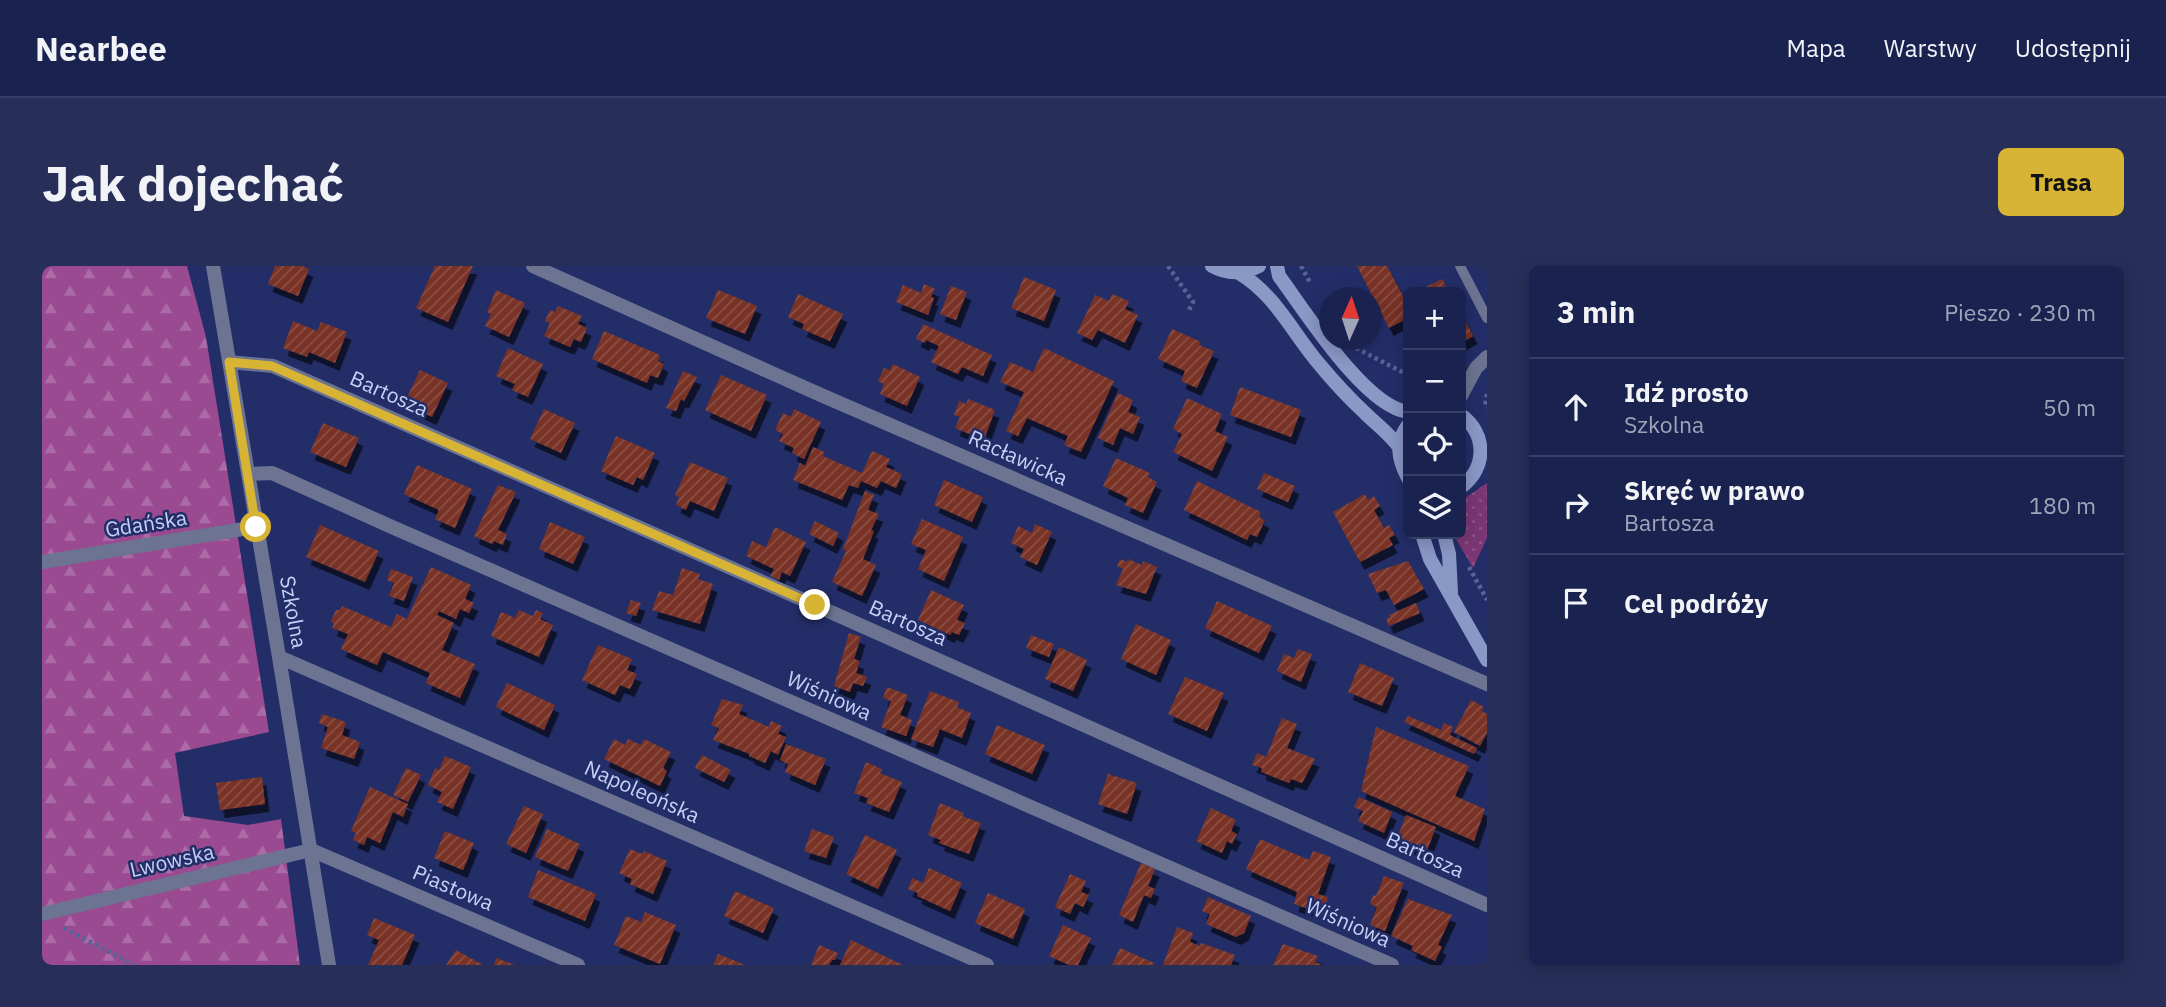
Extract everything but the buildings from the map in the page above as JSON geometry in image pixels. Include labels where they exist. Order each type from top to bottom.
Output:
[{"type":"main road","points":[[1212,266],[1227,273],[1239,273],[1259,266]]},
{"type":"main road","points":[[1277,266],[1279,276],[1356,377],[1383,401],[1403,412]]},
{"type":"main road","points":[[1239,273],[1256,283],[1269,297],[1319,364],[1364,412],[1389,433],[1399,447]]},
{"type":"main road","points":[[1466,418],[1487,429]]},
{"type":"main road","points":[[1466,419],[1477,432],[1482,444],[1482,468],[1466,484]]},
{"type":"main road","points":[[1403,434],[1399,447],[1400,464],[1407,476]]},
{"type":"main road","points":[[1424,539],[1430,559],[1487,660]]},
{"type":"main road","points":[[1445,539],[1451,593]]},
{"type":"street","name":"Szkolna","points":[[213,266],[328,965]]},
{"type":"street","name":"Racławicka","points":[[533,266],[821,395],[1487,684]]},
{"type":"street","points":[[1466,387],[1476,368],[1487,357]]},
{"type":"street","name":"Bartosza","points":[[229,362],[272,366],[803,599],[1487,905]]},
{"type":"street","name":"Wiśniowa","points":[[248,474],[272,473],[297,483],[1392,965]]},
{"type":"street","name":"Gdańska","points":[[42,562],[256,527]]},
{"type":"street","name":"Napoleońska","points":[[279,657],[987,965]]},
{"type":"street","name":"Lwowska","points":[[48,918],[311,850]]},
{"type":"street","name":"Piastowa","points":[[311,850],[578,965]]},
{"type":"lane","points":[[1460,266],[1487,318]]},
{"type":"path","points":[[1168,266],[1193,302],[1188,313]]},
{"type":"path","points":[[1360,350],[1403,372]]},
{"type":"path","points":[[1487,394],[1487,407]]},
{"type":"path","points":[[1468,565],[1487,600]]},
{"type":"path","points":[[48,918],[134,965]]},
{"type":"shaded area","points":[[1487,483],[1487,538],[1473,568],[1456,539],[1466,539],[1466,497]]},
{"type":"green space","points":[[42,266],[187,266],[206,337],[269,732],[175,753],[184,816],[248,825],[281,819],[300,965],[42,965]]},
{"type":"route","points":[[256,527],[229,362],[272,366],[815,605]]}]
